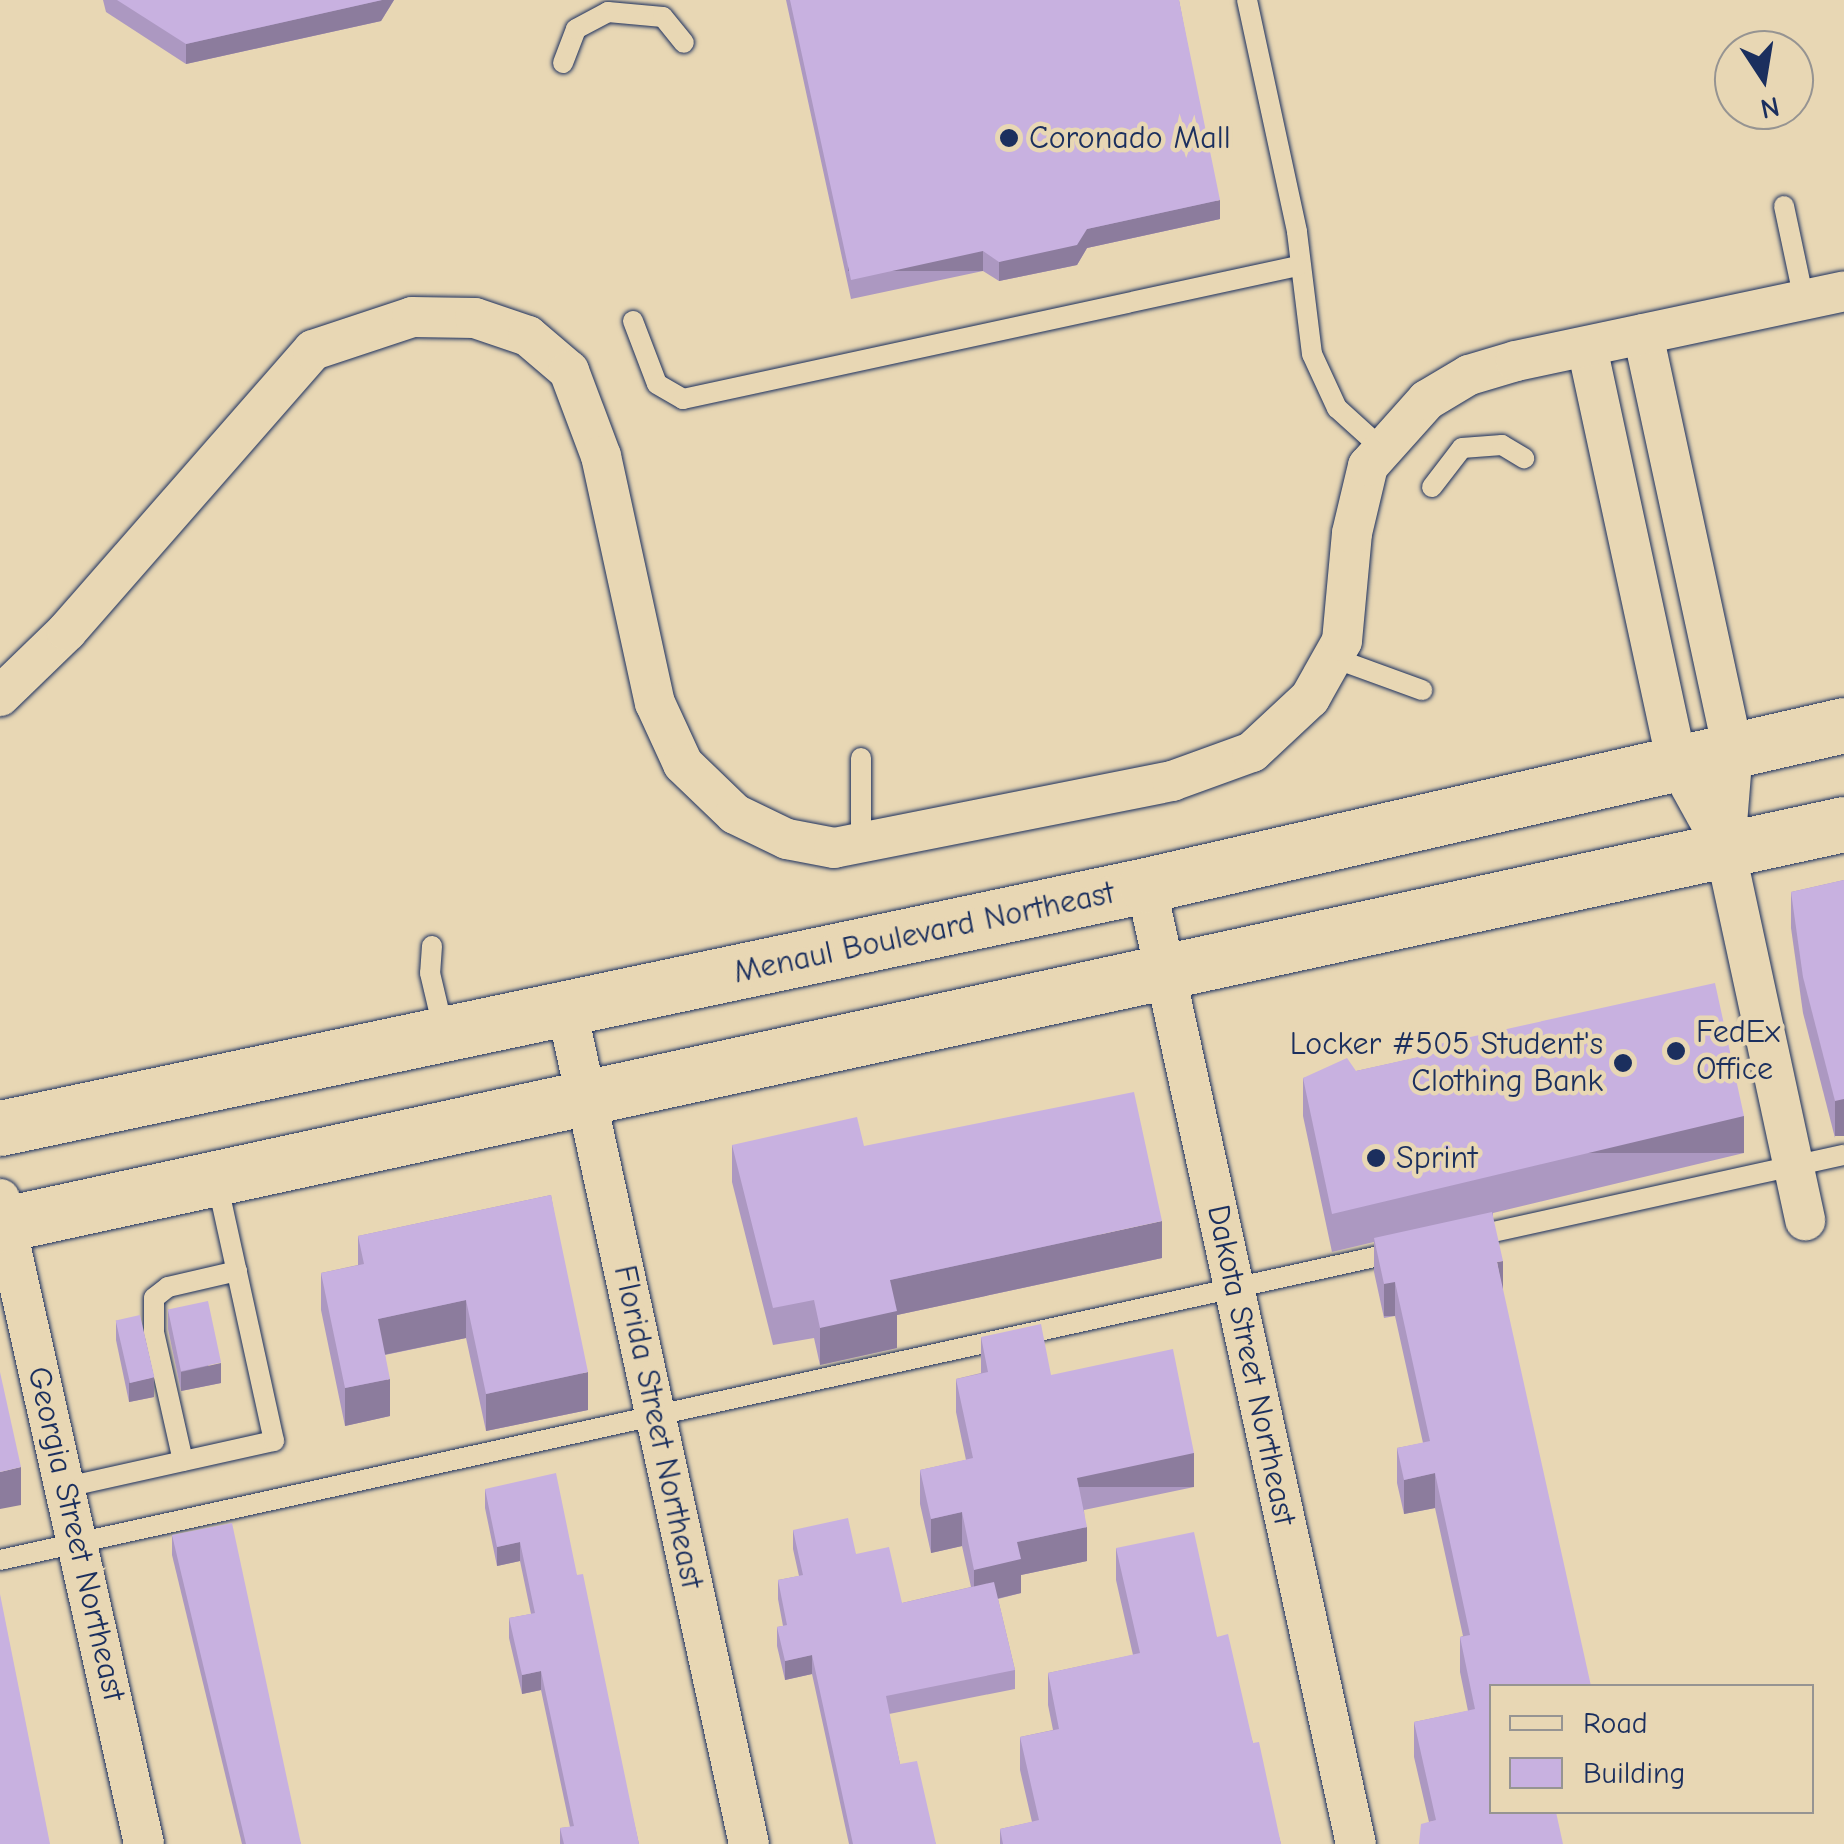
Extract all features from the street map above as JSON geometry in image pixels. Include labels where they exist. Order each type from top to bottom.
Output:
[{"type":"main road","name":"Menaul Boulevard Northeast","points":[[0,1128],[1146,885],[1844,725]]},
{"type":"main road","points":[[2,1216],[215,1177],[1844,824]]},
{"type":"street","points":[[0,696],[67,631],[314,350],[412,316],[475,318],[528,336],[550,351],[581,396],[601,456],[655,703],[684,764],[710,795],[763,828],[813,845],[862,845],[1231,763],[1294,718],[1334,658],[1346,621],[1362,485],[1380,447],[1417,407],[1469,375],[1844,291]]},
{"type":"street","points":[[1643,334],[1732,749],[1725,848],[1806,1220]]},
{"type":"street","points":[[1587,347],[1676,762],[1725,848]]},
{"type":"street","name":"Dakota Street Northeast","points":[[1146,885],[1356,1844]]},
{"type":"street","name":"Florida Street Northeast","points":[[567,1010],[748,1844]]},
{"type":"street","name":"Georgia Street Northeast","points":[[2,1216],[80,1543],[144,1844]]},
{"type":"lane","points":[[1248,0],[1297,232],[1298,266],[1318,375],[1338,408],[1380,447]]},
{"type":"lane","points":[[562,62],[576,30],[608,12],[663,17],[684,43]]},
{"type":"lane","points":[[1784,206],[1804,300]]},
{"type":"lane","points":[[633,321],[658,384],[683,399],[1298,266]]},
{"type":"lane","points":[[1432,487],[1462,448],[1502,445],[1524,458]]},
{"type":"lane","points":[[1334,658],[1422,690]]},
{"type":"lane","points":[[861,758],[862,845]]},
{"type":"lane","points":[[432,946],[430,974],[445,1035]]},
{"type":"lane","points":[[0,1560],[1844,1155]]},
{"type":"lane","points":[[66,1487],[274,1441],[215,1177]]},
{"type":"lane","points":[[183,1461],[154,1332],[154,1298],[168,1287],[236,1272]]},
{"type":"building","points":[[117,0],[382,0],[186,44]]},
{"type":"building","name":"Coronado Mall","points":[[790,0],[1179,0],[1220,200],[1087,229],[1077,245],[999,262],[983,251],[851,280]]},
{"type":"building","points":[[1844,880],[1844,1099],[1835,1101],[1803,977],[1791,892]]},
{"type":"building","points":[[1715,983],[1744,1116],[1332,1214],[1303,1078],[1347,1058],[1356,1071],[1436,1053],[1434,1045]]},
{"type":"building","points":[[1134,1092],[1162,1221],[890,1280],[897,1311],[820,1328],[814,1300],[773,1308],[732,1145],[857,1117],[864,1146]]},
{"type":"building","points":[[551,1195],[588,1372],[486,1394],[466,1300],[378,1319],[390,1379],[345,1388],[321,1273],[364,1264],[358,1236]]},
{"type":"building","points":[[1492,1212],[1503,1261],[1497,1262],[1591,1684],[1489,1684],[1489,1814],[1556,1814],[1563,1844],[1419,1844],[1421,1824],[1436,1820],[1414,1722],[1475,1709],[1460,1637],[1470,1635],[1435,1473],[1404,1480],[1397,1448],[1430,1441],[1395,1282],[1384,1284],[1374,1238]]},
{"type":"building","points":[[208,1301],[221,1363],[181,1371],[168,1310]]},
{"type":"building","points":[[140,1315],[154,1377],[130,1383],[116,1321]]},
{"type":"building","points":[[1041,1324],[1051,1375],[1173,1349],[1194,1453],[1077,1478],[1087,1527],[1017,1542],[1021,1559],[974,1570],[962,1512],[931,1519],[920,1470],[973,1458],[956,1379],[988,1372],[981,1337]]},
{"type":"building","points":[[0,1372],[21,1467],[0,1472]]},
{"type":"building","points":[[556,1473],[577,1575],[583,1574],[639,1844],[564,1844],[560,1828],[574,1826],[541,1671],[522,1675],[509,1618],[535,1613],[520,1542],[497,1547],[485,1489]]},
{"type":"building","points":[[848,1518],[856,1554],[889,1547],[902,1603],[994,1582],[1015,1670],[886,1696],[900,1764],[917,1761],[936,1844],[853,1844],[812,1655],[785,1661],[777,1627],[787,1625],[778,1580],[803,1575],[793,1530]]},
{"type":"building","points":[[232,1523],[301,1844],[246,1844],[172,1535]]},
{"type":"building","points":[[1194,1532],[1217,1637],[1228,1634],[1253,1743],[1259,1742],[1281,1844],[1003,1844],[1000,1829],[1039,1820],[1020,1737],[1059,1729],[1048,1673],[1140,1653],[1116,1548]]},
{"type":"building","points":[[0,1594],[50,1844],[0,1844]]},
{"type":"place","name":"Coronado Mall","points":[[1009,138]]},
{"type":"place","name":"FedEx Office","points":[[1676,1051]]},
{"type":"place","name":"Locker #505 Student's Clothing Bank","points":[[1623,1063]]},
{"type":"place","name":"Sprint","points":[[1376,1158]]}]
